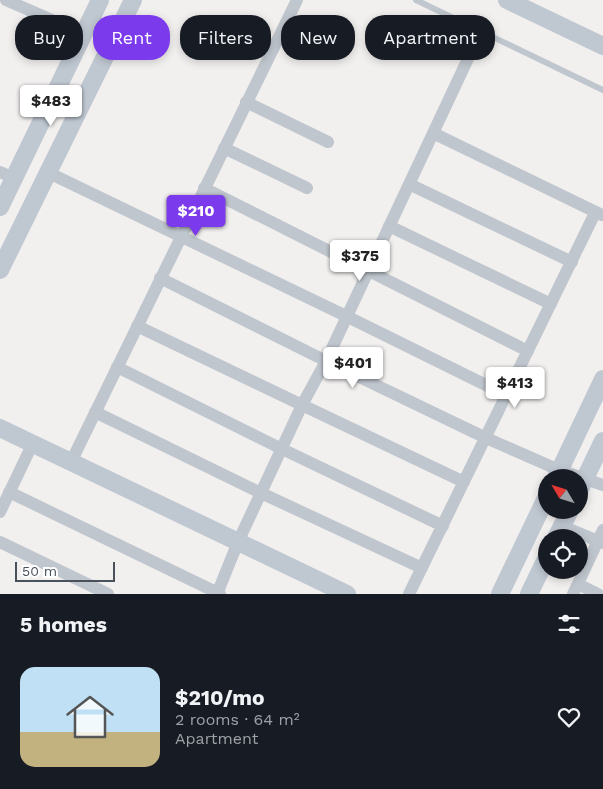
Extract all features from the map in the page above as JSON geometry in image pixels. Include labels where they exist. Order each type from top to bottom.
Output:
[{"type":"street","points":[[0,4],[4,0],[84,34]]},
{"type":"street","points":[[0,207],[7,175],[84,34],[100,0]]},
{"type":"street","points":[[0,270],[133,0]]},
{"type":"street","points":[[71,462],[297,0]]},
{"type":"street","points":[[507,0],[603,46]]},
{"type":"street","points":[[9,492],[218,594],[238,542],[302,405],[326,361],[467,60]]},
{"type":"street","points":[[246,102],[328,142]]},
{"type":"street","points":[[410,594],[551,304],[599,214],[433,134]]},
{"type":"street","points":[[224,148],[308,188]]},
{"type":"street","points":[[47,172],[506,395]]},
{"type":"street","points":[[409,184],[572,262]]},
{"type":"street","points":[[204,188],[528,351]]},
{"type":"street","points":[[389,226],[551,304]]},
{"type":"street","points":[[160,278],[548,469]]},
{"type":"street","points":[[137,326],[464,482]]},
{"type":"street","points":[[117,367],[443,526]]},
{"type":"street","points":[[560,469],[603,379]]},
{"type":"street","points":[[94,412],[422,568]]},
{"type":"street","points":[[0,428],[347,594]]},
{"type":"street","points":[[588,472],[603,441]]},
{"type":"street","points":[[0,512],[33,443]]},
{"type":"street","points":[[588,485],[603,485]]},
{"type":"street","points":[[500,594],[538,515]]},
{"type":"street","points":[[563,524],[601,538],[575,589],[598,594]]},
{"type":"street","points":[[0,542],[108,594]]},
{"type":"street","points":[[529,594],[538,575]]},
{"type":"lane","points":[[416,0],[447,15]]},
{"type":"lane","points":[[495,38],[603,90]]}]
